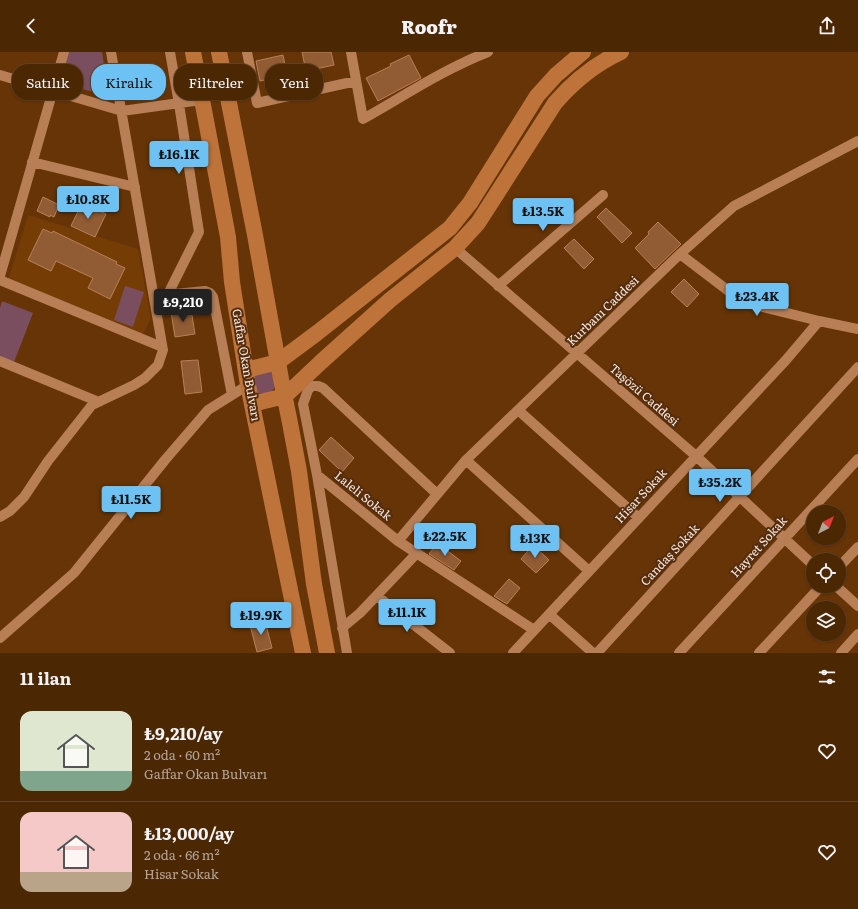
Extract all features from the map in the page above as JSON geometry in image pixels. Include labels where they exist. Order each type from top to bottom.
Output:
[{"type":"highway","name":"Gaffar Okan Bulvarı","points":[[193,52],[195,64]]},
{"type":"highway","points":[[219,52],[299,471],[314,584],[327,653]]},
{"type":"highway","points":[[252,404],[285,396],[390,300],[455,248],[478,223],[555,103],[564,92],[583,75],[601,62],[621,52]]},
{"type":"highway","points":[[247,378],[278,362],[317,334],[450,228],[470,203],[537,96],[556,75],[580,53]]},
{"type":"highway","name":"Gaffar Okan Bulvarı","points":[[202,100],[228,237],[232,282],[247,378],[303,653]]},
{"type":"street","points":[[61,64],[64,52]]},
{"type":"street","points":[[0,517],[10,511],[24,497],[48,461],[92,405],[134,385],[150,374],[160,360],[163,350],[111,52]]},
{"type":"street","points":[[168,294],[200,232],[180,104],[170,52]]},
{"type":"street","points":[[247,52],[257,103],[356,81]]},
{"type":"street","points":[[351,52],[363,119],[438,76],[472,58],[488,52]]},
{"type":"street","points":[[0,75],[12,78]]},
{"type":"street","points":[[83,99],[122,111],[202,100]]},
{"type":"street","points":[[0,276],[50,100]]},
{"type":"street","name":"Kurbanı Caddesi","points":[[398,541],[466,460],[680,254],[734,206],[858,141]]},
{"type":"street","points":[[32,162],[135,187]]},
{"type":"street","points":[[498,286],[603,195]]},
{"type":"street","name":"Taşözü Caddesi","points":[[455,248],[696,456],[806,558]]},
{"type":"street","points":[[680,254],[743,302],[819,321],[858,328]]},
{"type":"street","points":[[0,280],[162,347]]},
{"type":"street","points":[[154,297],[168,294],[205,291],[210,292],[214,297],[232,395]]},
{"type":"street","name":"Hisar Sokak","points":[[513,653],[786,360],[819,321]]},
{"type":"street","points":[[0,362],[99,402]]},
{"type":"street","name":"Candaş Sokak","points":[[597,653],[858,367]]},
{"type":"street","points":[[0,638],[74,573],[165,460],[208,410],[232,395],[247,378]]},
{"type":"street","points":[[347,653],[317,475],[303,404],[308,390],[312,386],[318,386],[327,391],[437,494]]},
{"type":"street","points":[[518,410],[639,518]]},
{"type":"street","name":"Hayret Sokak","points":[[679,653],[858,459]]},
{"type":"street","points":[[466,460],[589,571]]},
{"type":"street","name":"Laleli Sokak","points":[[317,475],[398,541],[534,630]]},
{"type":"street","points":[[846,560],[858,547]]},
{"type":"street","points":[[342,628],[360,613],[417,553]]},
{"type":"street","points":[[759,653],[815,593]]},
{"type":"street","points":[[844,593],[858,606]]},
{"type":"street","points":[[377,596],[450,653]]},
{"type":"street","points":[[549,614],[593,653]]},
{"type":"street","points":[[841,653],[858,634]]},
{"type":"shaded area","points":[[69,52],[102,52],[104,64],[91,64],[91,91],[83,89],[83,64],[66,64]]},
{"type":"shaded area","points":[[28,215],[138,249],[151,318],[142,336],[8,281]]},
{"type":"shaded area","points":[[125,286],[144,292],[133,327],[114,320]]},
{"type":"shaded area","points":[[2,301],[33,313],[11,370],[0,366],[0,308]]},
{"type":"shaded area","points":[[271,371],[275,383],[274,389],[266,393],[255,392],[251,376]]},
{"type":"building","points":[[302,52],[331,52],[334,65],[323,67],[323,64],[305,64]]},
{"type":"building","points":[[283,55],[285,64],[265,64],[265,80],[260,81],[256,61]]},
{"type":"building","points":[[409,55],[421,78],[378,101],[366,78],[391,66],[390,64]]},
{"type":"building","points":[[43,197],[59,205],[54,217],[50,215],[50,217],[37,211]]},
{"type":"building","points":[[82,203],[106,214],[95,237],[71,226]]},
{"type":"building","points":[[606,208],[632,233],[622,243],[597,217]]},
{"type":"building","points":[[658,222],[681,244],[655,269],[635,248],[649,234],[648,232]]},
{"type":"building","points":[[43,229],[52,233],[53,231],[117,262],[116,264],[125,268],[110,299],[88,288],[93,278],[56,261],[51,271],[28,260]]},
{"type":"building","points":[[574,239],[594,259],[584,269],[564,248]]},
{"type":"building","points":[[684,279],[699,294],[687,307],[671,292]]},
{"type":"building","points":[[191,309],[195,334],[175,337],[171,312]]},
{"type":"building","points":[[198,360],[202,392],[185,394],[181,361]]},
{"type":"building","points":[[331,437],[354,458],[342,472],[319,450]]},
{"type":"building","points":[[437,543],[461,561],[454,570],[429,554]]},
{"type":"building","points":[[533,545],[549,560],[536,573],[521,559]]},
{"type":"building","points":[[509,579],[520,588],[507,604],[494,596]]},
{"type":"building","points":[[265,621],[272,648],[257,652],[250,625]]}]
